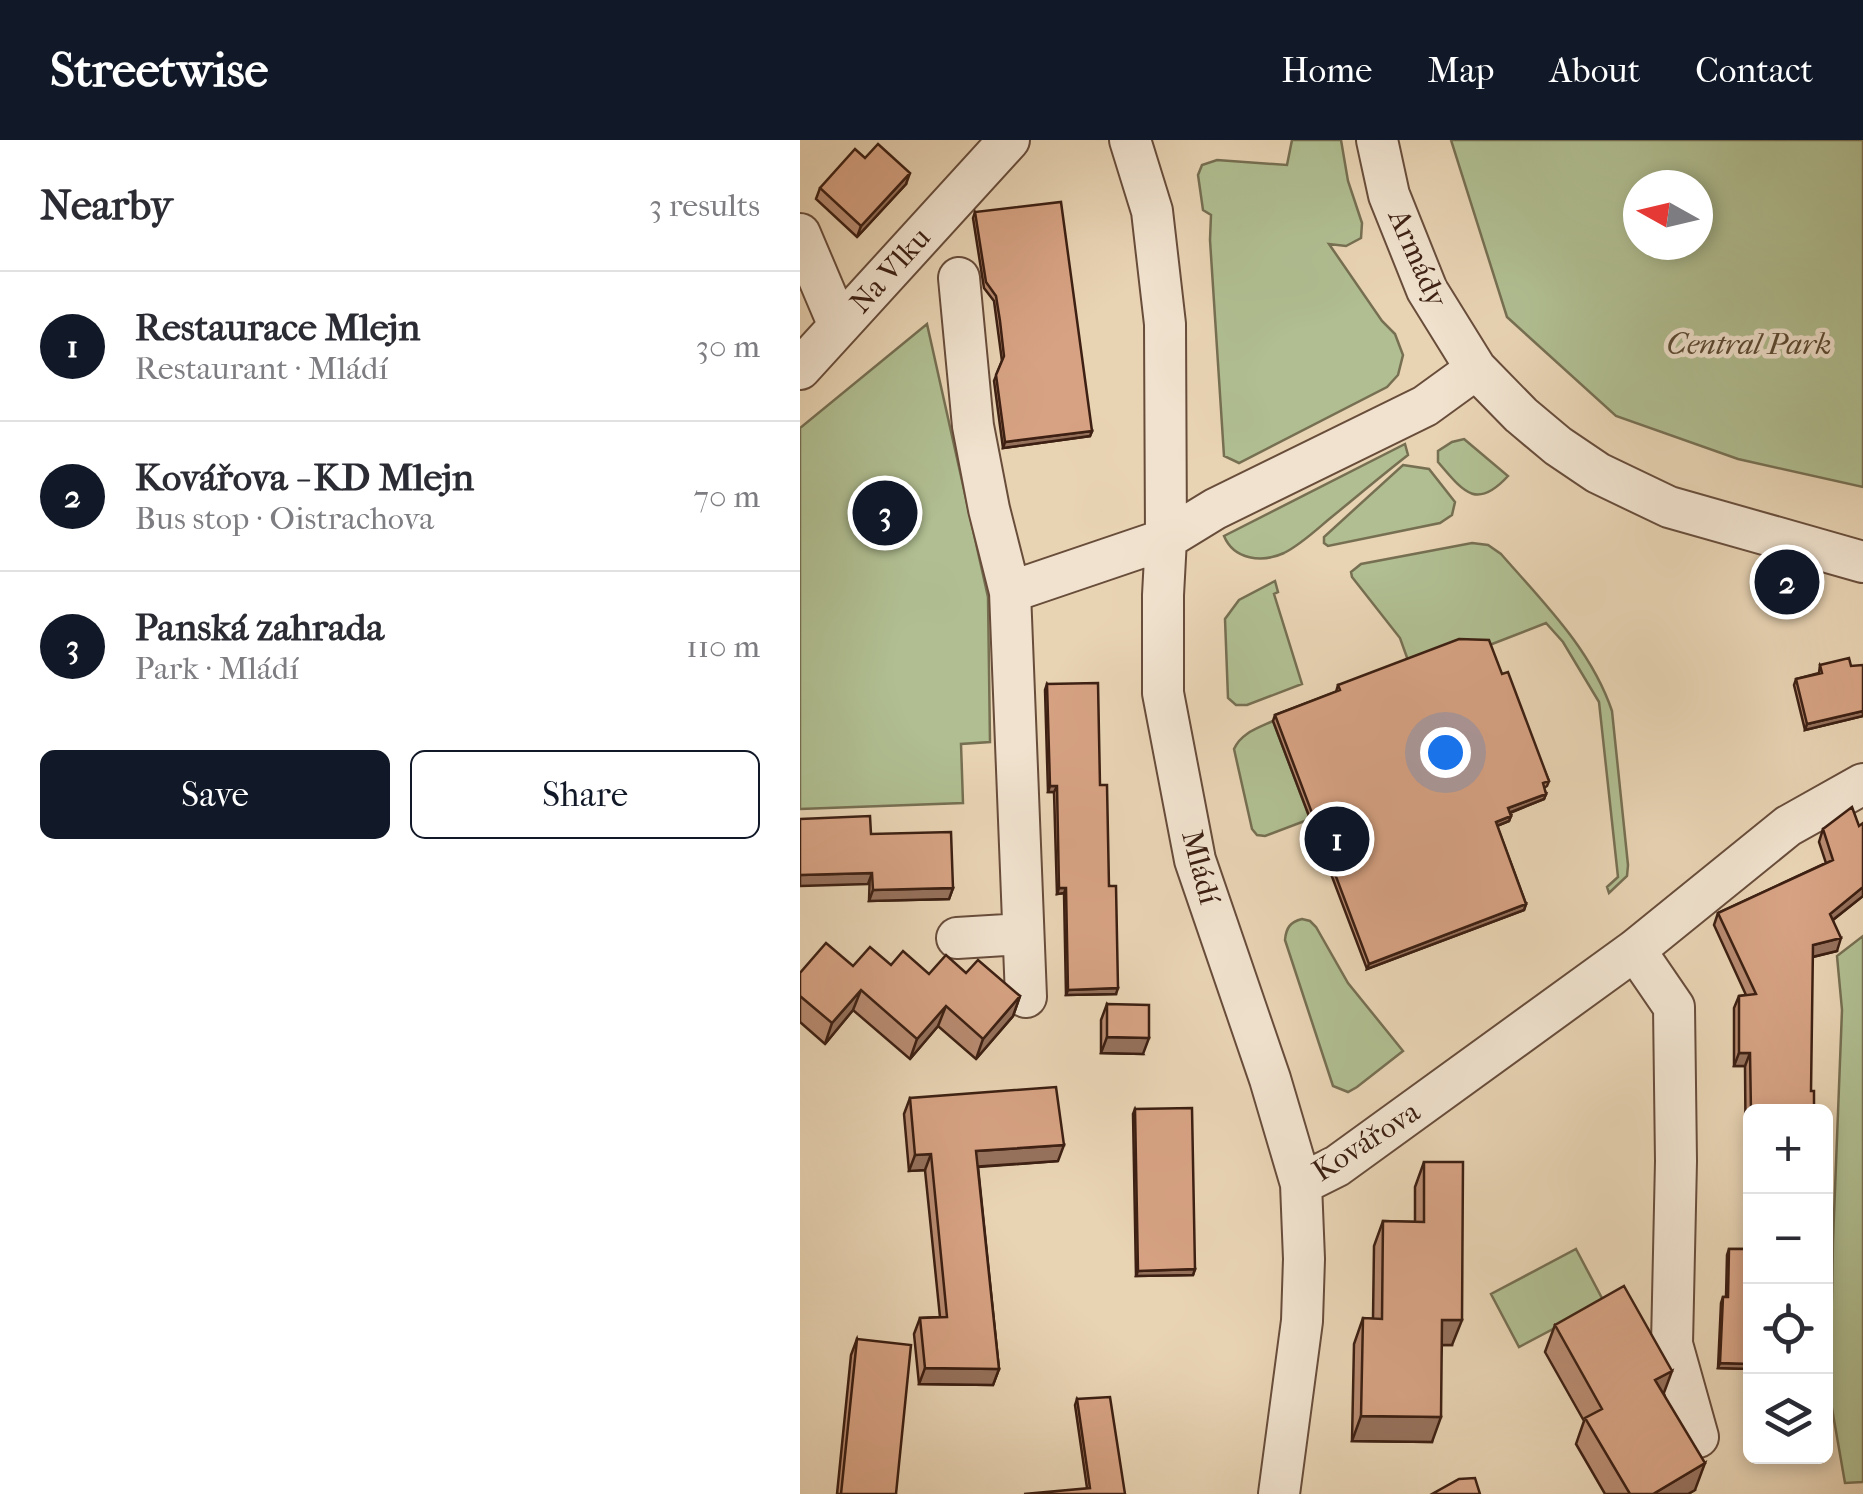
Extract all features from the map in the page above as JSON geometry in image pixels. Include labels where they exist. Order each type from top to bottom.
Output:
[{"type":"street","name":"Na Vlku","points":[[800,234],[839,326],[1009,140]]},
{"type":"street","name":"Mládí","points":[[1130,140],[1152,212],[1165,324],[1164,693],[1196,860],[1301,1184]]},
{"type":"street","name":"Armády","points":[[1377,140],[1389,194],[1427,290],[1476,368],[1521,415],[1598,473],[1670,508],[1863,562]]},
{"type":"street","points":[[959,278],[974,426],[1010,592],[1026,997]]},
{"type":"street","points":[[800,370],[839,326]]},
{"type":"street","points":[[1010,592],[1166,539],[1215,510],[1425,406],[1476,368]]},
{"type":"street","name":"Kovářova","points":[[1279,1494],[1302,1321],[1301,1184],[1350,1157],[1635,950],[1788,826],[1863,784]]},
{"type":"street","points":[[957,938],[1022,934]]},
{"type":"street","points":[[1635,950],[1674,1007],[1672,1344],[1698,1437]]},
{"type":"green space","points":[[1292,140],[1341,140],[1348,181],[1362,223],[1361,238],[1346,246],[1329,244],[1395,334],[1403,355],[1398,375],[1387,387],[1239,463],[1224,456],[1211,215],[1203,210],[1198,175],[1202,165],[1217,160],[1287,165]]},
{"type":"green space","name":"Central Park","points":[[1451,140],[1863,140],[1863,487],[1738,459],[1616,416],[1507,317]]},
{"type":"green space","points":[[927,324],[988,597],[990,742],[961,744],[963,803],[800,809],[800,428]]},
{"type":"green space","points":[[1464,439],[1508,476],[1487,493],[1470,493],[1438,462],[1438,451]]},
{"type":"green space","points":[[1405,444],[1408,455],[1284,553],[1267,558],[1242,555],[1224,536]]},
{"type":"green space","points":[[1403,465],[1429,469],[1455,502],[1452,515],[1440,523],[1328,546],[1324,543],[1324,537]]},
{"type":"green space","points":[[1472,543],[1488,545],[1501,554],[1579,647],[1603,688],[1612,711],[1628,865],[1627,876],[1609,893],[1607,887],[1618,877],[1599,702],[1563,642],[1546,623],[1487,646],[1409,663],[1400,638],[1352,577],[1351,572],[1361,564]]},
{"type":"green space","points":[[1275,581],[1278,592],[1274,594],[1302,684],[1247,705],[1236,705],[1228,698],[1225,619],[1239,600]]},
{"type":"green space","points":[[1273,721],[1310,819],[1265,836],[1252,829],[1234,749],[1245,735]]},
{"type":"green space","points":[[1302,919],[1316,927],[1348,983],[1403,1051],[1348,1092],[1333,1086],[1285,940],[1289,926]]},
{"type":"green space","points":[[1863,936],[1863,1482],[1845,1483],[1833,1414],[1833,1241],[1842,1010],[1837,956]]},
{"type":"green space","points":[[1576,1249],[1604,1302],[1519,1347],[1491,1294]]},
{"type":"building","points":[[878,144],[910,173],[861,226],[820,188],[855,149],[865,158]]},
{"type":"building","points":[[1061,202],[1092,431],[1005,442],[996,375],[1004,356],[1000,321],[996,296],[986,282],[975,212]]},
{"type":"building","points":[[1459,639],[1489,640],[1502,674],[1508,672],[1549,781],[1543,783],[1546,794],[1508,808],[1511,816],[1496,822],[1526,904],[1369,964],[1275,715],[1340,690],[1338,685]]},
{"type":"building","points":[[1849,658],[1851,666],[1863,665],[1863,711],[1807,724],[1796,679],[1822,673],[1820,665]]},
{"type":"building","points":[[1098,683],[1100,785],[1107,785],[1109,886],[1116,886],[1118,988],[1068,990],[1066,888],[1059,888],[1057,786],[1050,786],[1047,684]]},
{"type":"building","points":[[1852,807],[1859,826],[1863,823],[1863,887],[1830,914],[1841,938],[1813,945],[1814,1104],[1751,1104],[1750,1053],[1739,1053],[1739,996],[1756,994],[1718,913],[1833,860],[1823,829]]},
{"type":"building","points":[[870,816],[871,834],[951,832],[953,888],[873,890],[872,873],[800,875],[800,819]]},
{"type":"building","points":[[826,943],[853,966],[870,947],[891,965],[903,951],[929,974],[946,955],[966,973],[978,960],[1020,996],[983,1039],[946,1006],[917,1039],[861,990],[832,1023],[800,996],[800,973]]},
{"type":"building","points":[[1107,1004],[1149,1005],[1149,1038],[1107,1037]]},
{"type":"building","points":[[1056,1087],[1064,1145],[976,1151],[999,1369],[925,1368],[920,1318],[947,1317],[931,1154],[915,1155],[910,1098]]},
{"type":"building","points":[[1192,1108],[1195,1269],[1138,1271],[1135,1109]]},
{"type":"building","points":[[1424,1162],[1463,1162],[1462,1320],[1442,1320],[1441,1417],[1361,1416],[1363,1318],[1382,1319],[1383,1221],[1424,1222]]},
{"type":"building","points":[[1729,1249],[1743,1249],[1743,1364],[1720,1363],[1723,1297],[1728,1297]]},
{"type":"building","points":[[1624,1286],[1672,1371],[1655,1380],[1705,1463],[1653,1494],[1630,1494],[1585,1418],[1602,1409],[1555,1325]]},
{"type":"building","points":[[857,1339],[911,1345],[896,1494],[841,1494]]},
{"type":"building","points":[[1110,1397],[1125,1494],[1024,1494],[1090,1488],[1077,1399]]},
{"type":"building","points":[[1475,1478],[1480,1494],[1432,1494],[1459,1479]]},
{"type":"place","name":"Panská zahrada","points":[[885,513]]},
{"type":"place","name":"Kovářova - KD Mlejn","points":[[1787,582]]},
{"type":"place","name":"Restaurace Mlejn","points":[[1337,839]]}]
